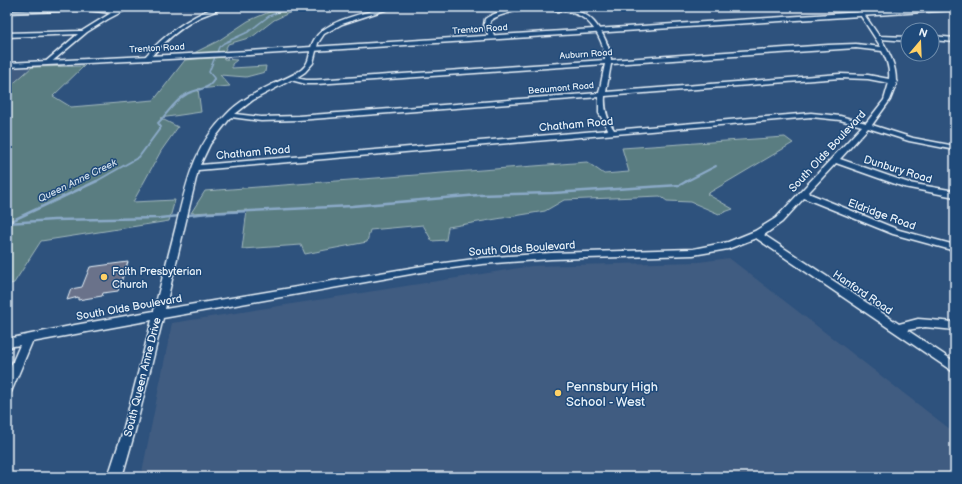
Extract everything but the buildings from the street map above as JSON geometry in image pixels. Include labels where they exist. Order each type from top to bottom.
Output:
[{"type":"main road","name":"Trenton Road","points":[[7,65],[211,56],[492,38],[860,10],[955,8]]},
{"type":"street","points":[[47,63],[82,32],[117,12],[129,7]]},
{"type":"street","points":[[146,59],[164,38],[174,30],[193,18],[221,7]]},
{"type":"street","name":"South Queen Anne Drive","points":[[115,477],[129,431],[184,209],[195,168],[202,149],[229,115],[256,96],[307,68],[312,60],[317,39],[326,30],[339,24],[392,7]]},
{"type":"street","points":[[7,12],[87,9],[117,12]]},
{"type":"street","points":[[492,38],[487,24],[489,18],[498,12],[519,9],[563,10],[575,12],[586,17],[607,47],[607,62],[602,94],[602,113],[612,132]]},
{"type":"street","name":"South Olds Boulevard","points":[[7,343],[28,338],[422,269],[482,261],[551,256],[693,252],[739,244],[769,229],[779,220],[867,126],[890,98],[894,82],[891,64],[884,49],[860,10]]},
{"type":"street","points":[[7,35],[82,32]]},
{"type":"street","points":[[876,37],[900,38]]},
{"type":"street","points":[[940,39],[955,40]]},
{"type":"street","name":"Auburn Road","points":[[290,78],[306,82],[322,82],[828,46],[856,46],[884,49]]},
{"type":"street","name":"Beaumont Road","points":[[229,115],[261,119],[290,119],[840,76],[868,77],[894,82]]},
{"type":"street","name":"Chatham Road","points":[[195,168],[811,115],[839,117],[914,141],[955,148]]},
{"type":"street","name":"Dunbury Road","points":[[835,160],[907,185],[955,194]]},
{"type":"street","name":"Eldridge Road","points":[[803,194],[878,226],[916,239],[955,248]]},
{"type":"street","name":"Hanford Road","points":[[758,235],[955,368]]},
{"type":"street","points":[[898,330],[904,326],[917,324],[955,326]]},
{"type":"street","points":[[7,388],[28,338]]},
{"type":"shaded area","points":[[32,67],[7,89],[7,68]]},
{"type":"shaded area","points":[[729,258],[955,433],[955,477],[141,477],[172,323],[532,266],[699,262]]},
{"type":"green space","points":[[281,7],[302,7],[274,20],[252,37],[228,44],[224,52],[194,53],[218,41],[248,21]]},
{"type":"green space","points":[[223,57],[224,59],[237,60],[232,64],[232,68],[266,66],[265,72],[246,77],[220,75],[230,86],[198,89],[201,112],[160,118],[178,127],[161,151],[133,202],[175,200],[169,221],[41,241],[14,283],[7,285],[7,89],[32,67],[84,66],[53,96],[71,107],[154,100],[185,60]]},
{"type":"green space","points":[[785,137],[793,143],[707,194],[733,209],[719,214],[691,202],[667,201],[660,196],[564,200],[545,211],[448,227],[446,240],[432,241],[423,225],[370,230],[367,242],[305,254],[301,245],[242,249],[247,210],[191,213],[205,191],[587,162],[604,174],[629,172],[622,148]]},
{"type":"waterway","name":"Queen Anne Creek","points":[[213,80],[214,78],[209,72],[219,47],[224,43],[248,32],[269,16],[290,7]]},
{"type":"waterway","name":"Queen Anne Creek","points":[[96,182],[139,157],[161,127],[158,123],[175,103],[187,94],[206,87],[212,83],[214,79]]},
{"type":"waterway","points":[[685,182],[716,166]]},
{"type":"waterway","points":[[7,223],[54,220],[160,218],[208,213],[352,206],[479,195],[553,193],[680,185],[687,181]]},
{"type":"waterway","name":"Queen Anne Creek","points":[[9,222],[96,182]]},
{"type":"place","name":"Faith Presbyterian Church","points":[[104,277]]},
{"type":"place","name":"Pennsbury High School - West","points":[[558,393]]}]
